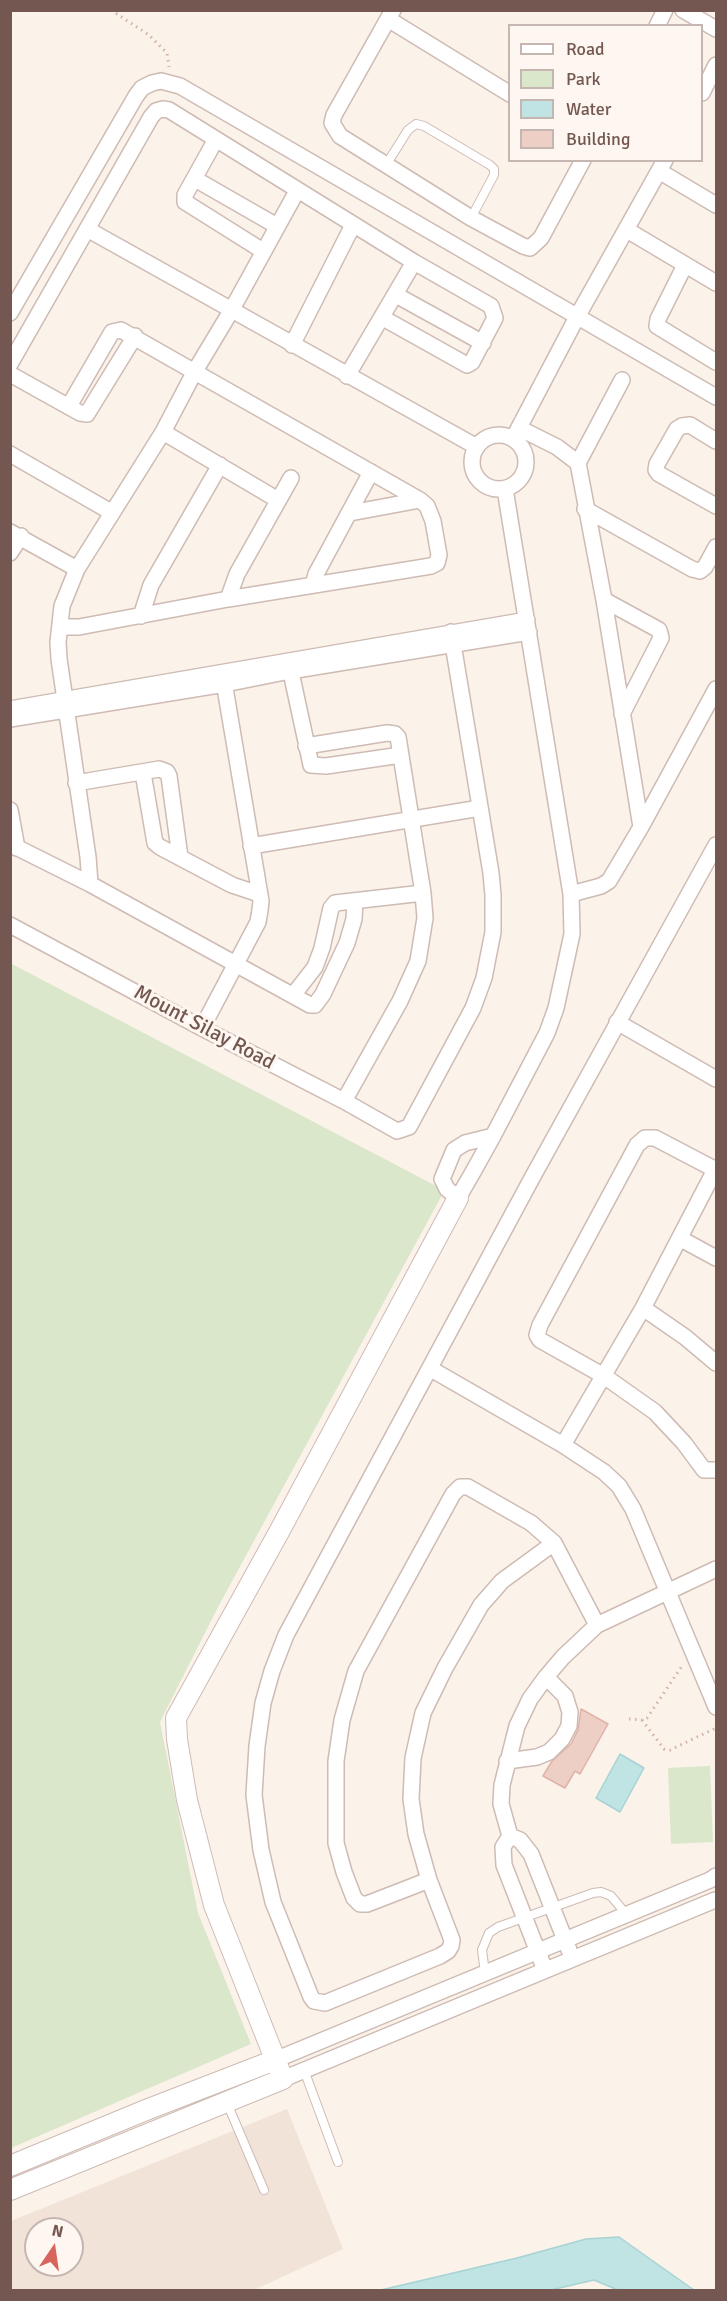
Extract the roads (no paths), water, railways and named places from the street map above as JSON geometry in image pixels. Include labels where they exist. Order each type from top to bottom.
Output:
[{"type":"street","points":[[658,24],[665,10]]},
{"type":"street","points":[[683,10],[717,29]]},
{"type":"street","points":[[508,93],[390,15],[334,115],[333,123],[340,136],[471,218],[530,248],[541,238],[583,162]]},
{"type":"street","points":[[703,91],[717,65]]},
{"type":"street","points":[[10,313],[136,96],[142,88],[161,81],[180,86],[717,397]]},
{"type":"street","points":[[10,364],[156,111],[169,110],[297,191],[491,306],[495,318],[472,362],[467,365],[383,318]]},
{"type":"street","points":[[216,141],[185,195],[188,205],[263,252]]},
{"type":"street","points":[[516,433],[577,317],[662,166],[717,205]]},
{"type":"street","points":[[195,179],[277,226]]},
{"type":"street","points":[[90,884],[58,642],[62,606],[77,569],[163,432],[297,191]]},
{"type":"street","points":[[292,345],[353,225]]},
{"type":"street","points":[[87,229],[477,447]]},
{"type":"street","points":[[627,230],[717,283]]},
{"type":"street","points":[[347,376],[414,262]]},
{"type":"street","points":[[685,265],[658,319],[657,326],[717,362]]},
{"type":"street","points":[[396,295],[483,343]]},
{"type":"street","points":[[60,627],[79,627],[228,598],[431,566],[437,564],[439,555],[433,521],[427,506],[420,500],[121,330],[112,332],[69,406]]},
{"type":"street","points":[[10,374],[87,414],[135,336]]},
{"type":"street","points":[[622,380],[578,463],[604,600],[641,827]]},
{"type":"street","points":[[717,441],[690,425],[682,426],[677,429],[657,464],[656,470],[659,474],[717,506]]},
{"type":"street","points":[[163,432],[278,500]]},
{"type":"street","points":[[516,433],[524,451],[526,466],[519,481],[505,489],[495,489],[479,481],[472,464],[473,455],[482,441],[497,435],[516,433],[557,447],[578,463]]},
{"type":"street","points":[[10,454],[111,512]]},
{"type":"street","points":[[141,616],[151,585],[220,465]]},
{"type":"street","points":[[313,585],[319,567],[371,472]]},
{"type":"street","points":[[228,598],[232,585],[291,478]]},
{"type":"street","points":[[283,2079],[214,1905],[187,1800],[177,1739],[176,1718],[493,1136],[547,1033],[556,1008],[572,934],[571,894],[505,489]]},
{"type":"street","points":[[350,513],[420,500]]},
{"type":"street","points":[[585,509],[692,569],[700,571],[705,567],[717,547]]},
{"type":"street","points":[[10,553],[16,534],[77,569]]},
{"type":"street","points":[[604,600],[659,630],[661,638],[622,714]]},
{"type":"street","points":[[10,719],[65,705],[528,626]]},
{"type":"street","points":[[251,846],[480,808],[452,639]]},
{"type":"street","points":[[289,665],[309,763],[316,767],[401,755]]},
{"type":"street","points":[[202,1028],[234,963],[258,922],[261,901],[223,678]]},
{"type":"street","points":[[571,894],[601,886],[609,881],[717,689]]},
{"type":"street","points":[[10,709],[65,705]]},
{"type":"street","points":[[306,746],[387,733],[398,737],[423,893],[425,918],[418,961],[400,1001],[344,1101]]},
{"type":"street","points":[[76,783],[159,769],[167,772],[180,857]]},
{"type":"street","points":[[143,773],[155,843],[232,885],[259,894]]},
{"type":"street","name":"Mount Silay Road","points":[[10,925],[397,1131],[409,1127],[413,1120],[473,1008],[484,978],[493,933],[493,895],[480,808]]},
{"type":"street","points":[[10,810],[14,846],[90,884],[294,994],[310,1005],[315,1005],[319,1000],[351,934],[355,901]]},
{"type":"street","points":[[554,1543],[502,1581],[481,1605],[445,1668],[423,1713],[413,1758],[411,1799],[416,1834],[429,1880],[452,1940],[448,1951],[325,2003],[314,2001],[273,1902],[261,1850],[254,1795],[256,1746],[263,1703],[272,1671],[286,1635],[617,1022],[717,845]]},
{"type":"street","points":[[294,994],[315,967],[331,908],[335,903],[423,893]]},
{"type":"street","points":[[617,1022],[717,1078]]},
{"type":"street","points":[[458,1198],[447,1189],[442,1179],[454,1150],[465,1143],[493,1136]]},
{"type":"street","points":[[563,1444],[604,1376],[643,1308],[716,1170],[655,1138],[645,1138],[637,1145],[545,1315],[537,1335],[540,1340],[604,1376],[655,1412],[684,1443],[704,1470],[717,1470]]},
{"type":"street","points":[[681,1239],[717,1258]]},
{"type":"street","points":[[643,1308],[717,1363]]},
{"type":"street","points":[[431,1369],[563,1444],[604,1472],[619,1486],[633,1509],[717,1707]]},
{"type":"street","points":[[429,1880],[368,1904],[360,1904],[354,1898],[336,1843],[336,1761],[342,1720],[356,1671],[453,1494],[460,1487],[468,1487],[531,1523],[554,1543],[597,1624]]},
{"type":"street","points":[[510,1836],[501,1804],[507,1761],[517,1726],[530,1699],[546,1677],[597,1624],[717,1569]]},
{"type":"street","points":[[507,1761],[537,1757],[549,1752],[562,1739],[569,1726],[570,1712],[565,1696],[546,1677]]},
{"type":"street","points":[[510,1836],[520,1840],[531,1854],[573,1959]]},
{"type":"street","points":[[510,1836],[502,1847],[504,1865],[545,1970]]},
{"type":"street","points":[[10,2166],[275,2060],[717,1876]]},
{"type":"street","points":[[10,2190],[715,1900]]},
{"type":"lane","points":[[386,165],[408,130],[417,124],[490,165],[494,169],[494,176],[471,218]]},
{"type":"lane","points":[[485,1973],[483,1950],[489,1933],[498,1927],[601,1892],[611,1896],[627,1914]]},
{"type":"lane","points":[[304,2070],[338,2162]]},
{"type":"lane","points":[[227,2102],[264,2190]]},
{"type":"water","points":[[620,1754],[644,1768],[620,1812],[596,1798]]},
{"type":"water","points":[[619,2237],[694,2290],[618,2290],[594,2280],[551,2290],[381,2290],[586,2239]]}]
